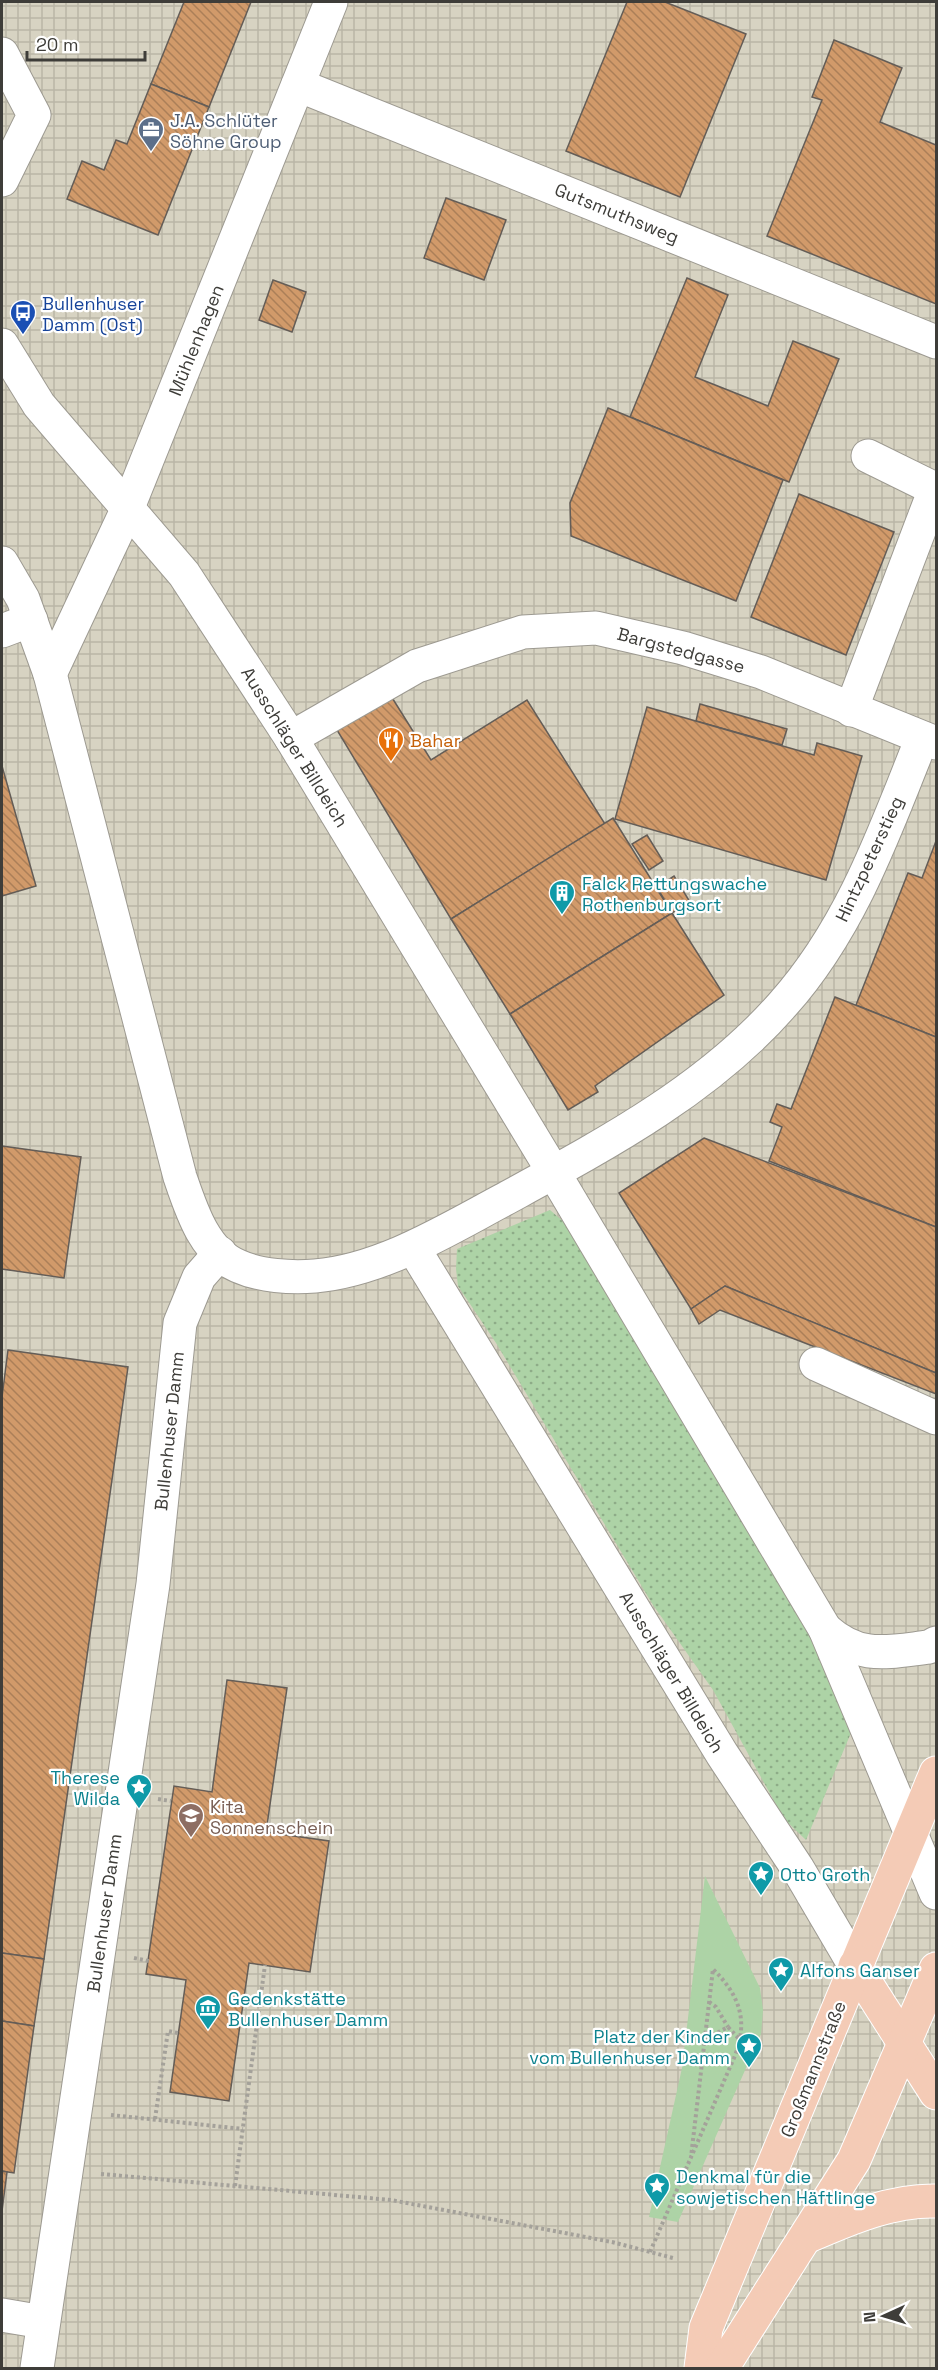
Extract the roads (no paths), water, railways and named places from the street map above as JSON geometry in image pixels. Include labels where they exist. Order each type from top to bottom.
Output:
[{"type":"main road","name":"Großmannstraße","points":[[701,2368],[706,2328],[936,1773]]},
{"type":"main road","name":"Ausschläger Billdeich","points":[[855,1966],[936,2093]]},
{"type":"main road","points":[[722,2368],[854,2160],[936,1969]]},
{"type":"main road","points":[[806,2237],[851,2218],[899,2203],[936,2201]]},
{"type":"street","name":"Mühlenhagen","points":[[50,674],[127,510],[331,2]]},
{"type":"street","points":[[2,54],[34,115],[2,180]]},
{"type":"street","name":"Gutsmuthsweg","points":[[298,85],[936,342]]},
{"type":"street","name":"Ausschläger Billdeich","points":[[2,345],[39,405],[184,574],[291,738],[554,1173],[825,1629],[936,1893]]},
{"type":"street","points":[[851,710],[935,489],[868,456]]},
{"type":"street","points":[[2,563],[23,599],[16,625],[50,674],[180,1177],[194,1217],[206,1237],[220,1253],[236,1266],[260,1273],[315,1276],[347,1270],[414,1248],[554,1173]]},
{"type":"street","name":"Bargstedgasse","points":[[291,738],[417,666],[523,632],[596,628],[683,648],[761,672],[929,740]]},
{"type":"street","name":"Hintzpeterstieg","points":[[554,1173],[694,1086],[717,1068],[782,1006],[807,976],[851,905],[929,740]]},
{"type":"street","name":"Ausschläger Billdeich","points":[[414,1248],[722,1754],[798,1869],[855,1966]]},
{"type":"street","name":"Bullenhuser Damm","points":[[37,2368],[64,2171],[153,1584],[180,1323],[199,1277],[220,1253]]},
{"type":"street","points":[[816,1364],[936,1418]]},
{"type":"street","points":[[825,1629],[842,1644],[878,1653],[929,1647],[936,1643]]},
{"type":"street","points":[[2,2315],[43,2322]]},
{"type":"place","name":"J.A. Schlüter Söhne Group","points":[[151,153]]},
{"type":"place","name":"Bullenhuser Damm (Ost)","points":[[23,336]]},
{"type":"place","name":"Bahar","points":[[391,763]]},
{"type":"place","name":"Falck Rettungswache Rothenburgsort","points":[[562,916]]},
{"type":"place","name":"Therese Wilda","points":[[139,1810]]},
{"type":"place","name":"Kita Sonnenschein","points":[[191,1839]]},
{"type":"place","name":"Otto Groth","points":[[761,1897]]},
{"type":"place","name":"Alfons Ganser","points":[[781,1993]]},
{"type":"place","name":"Gedenkstätte Bullenhuser Damm","points":[[208,2031]]},
{"type":"place","name":"Platz der Kinder vom Bullenhuser Damm","points":[[749,2069]]},
{"type":"place","name":"Denkmal für die sowjetischen Häftlinge","points":[[657,2209]]}]
